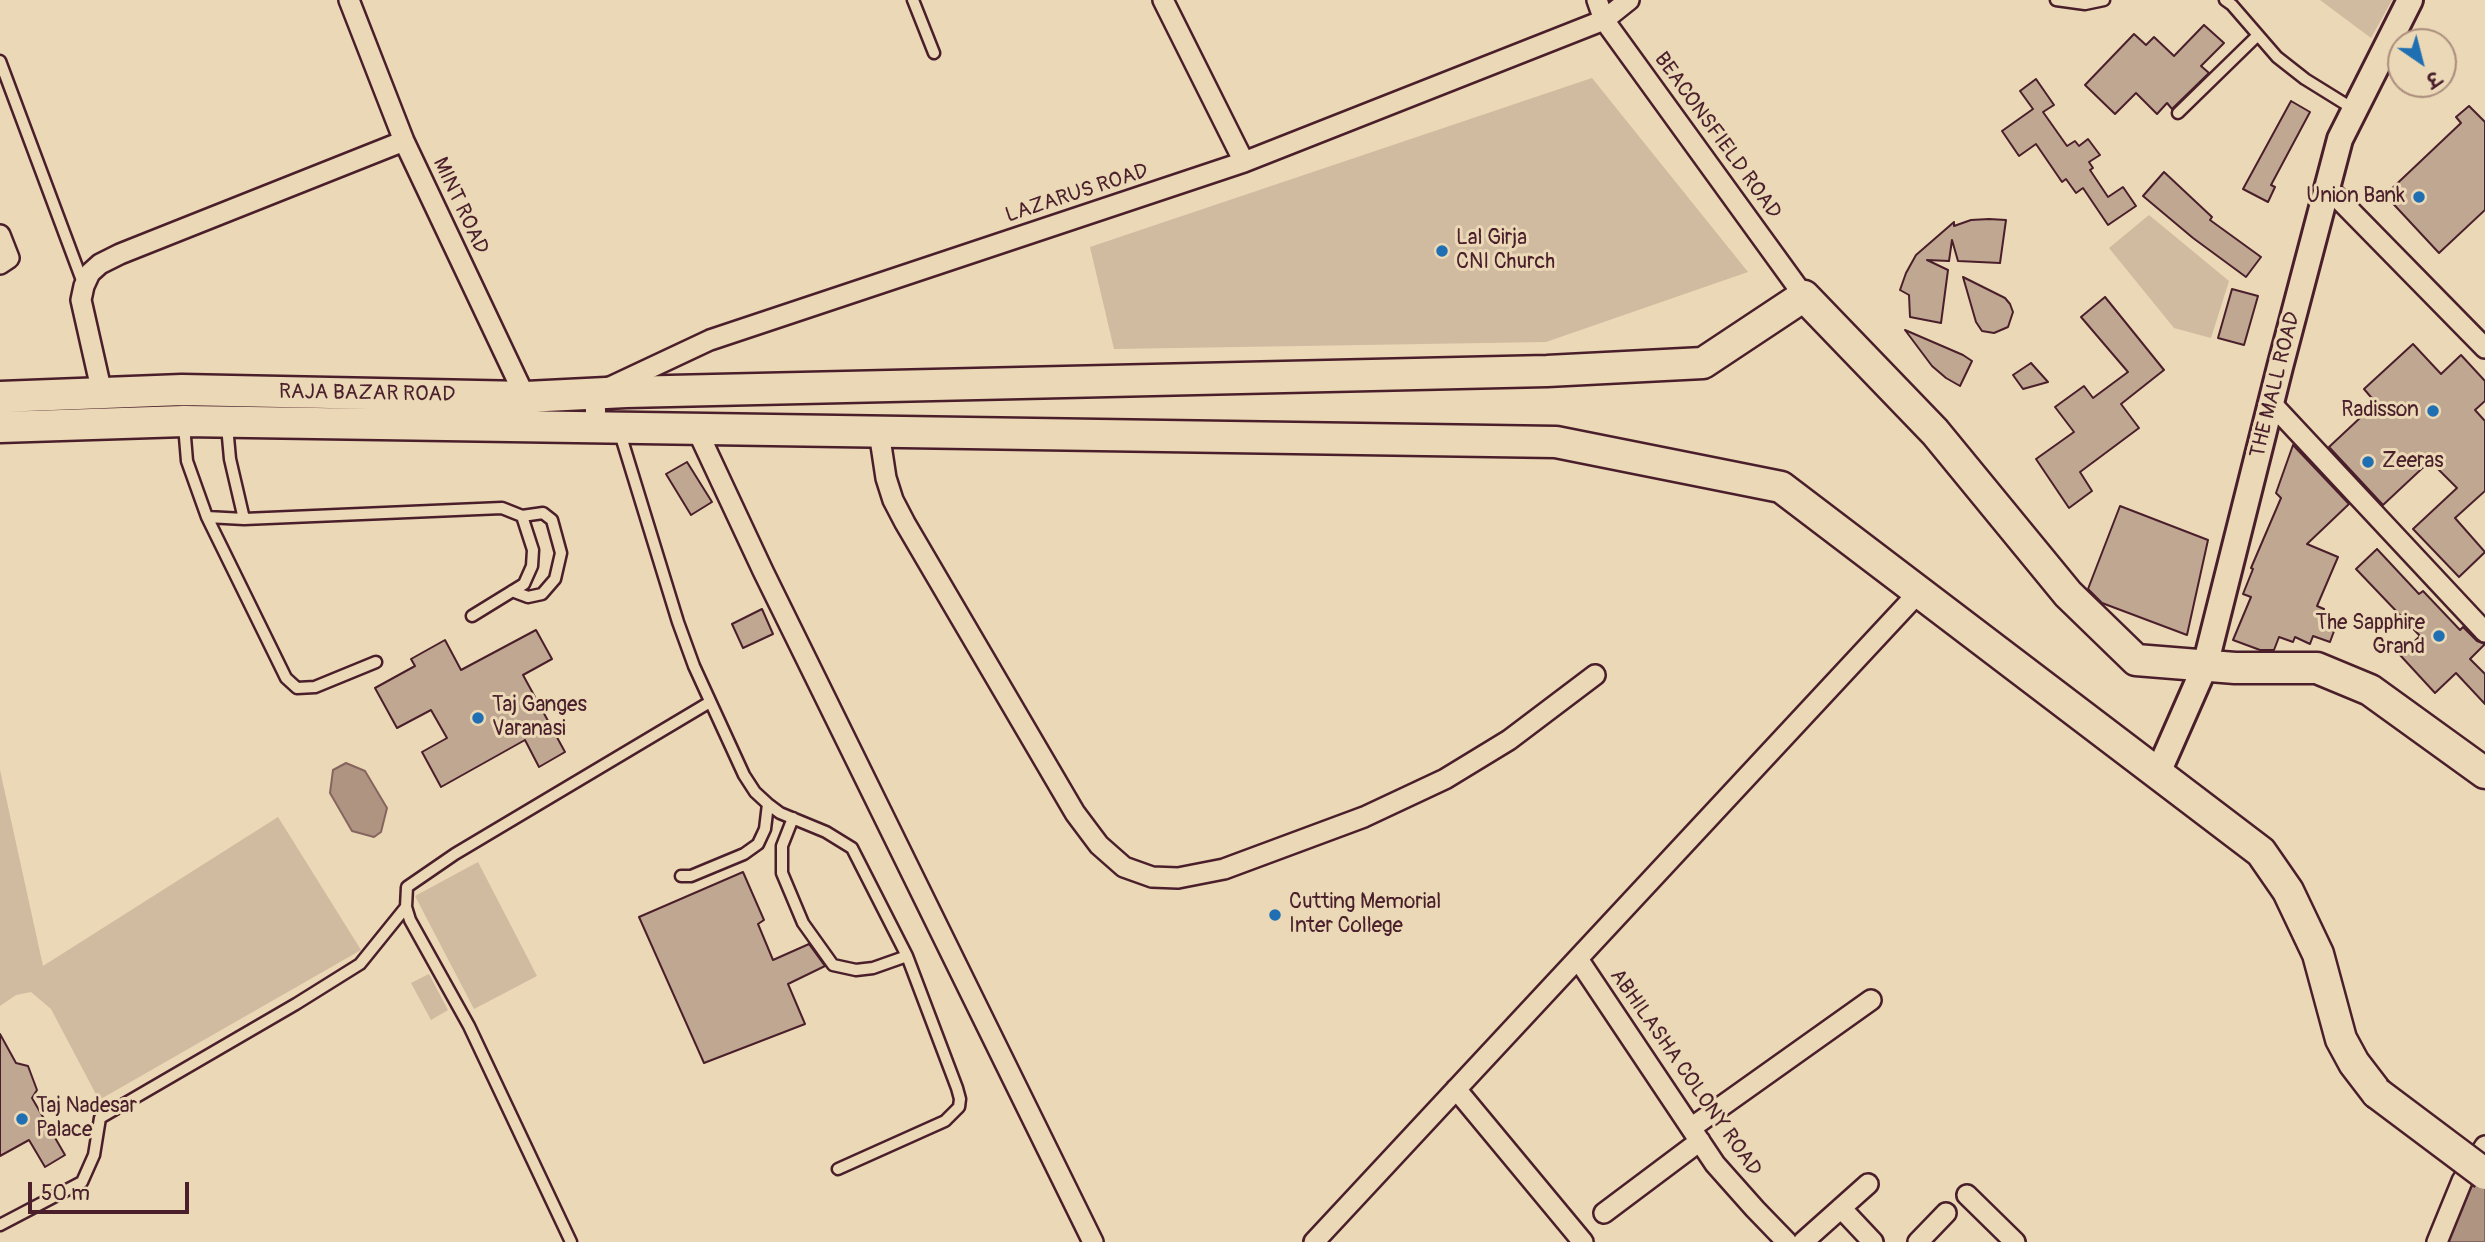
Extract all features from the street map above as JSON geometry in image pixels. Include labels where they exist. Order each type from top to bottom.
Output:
[{"type":"main road","name":"RAJA BAZAR ROAD","points":[[0,427],[183,405],[1547,371],[1703,363],[1804,296]]},
{"type":"main road","points":[[1804,296],[1935,432],[2068,594],[2136,660],[2204,666],[2317,668],[2370,690],[2485,773]]},
{"type":"main road","name":"RAJA BAZAR ROAD","points":[[0,397],[102,393],[183,405],[227,422],[1556,442],[1781,487],[2261,852],[2288,891],[2318,954],[2341,1039],[2354,1063],[2377,1093],[2485,1174]]},
{"type":"street","name":"MINT ROAD","points":[[349,0],[404,141],[540,427]]},
{"type":"street","points":[[1163,0],[1244,162]]},
{"type":"street","name":"BEACONSFIELD ROAD","points":[[1597,0],[1604,20],[1804,296]]},
{"type":"street","name":"LAZARUS ROAD","points":[[595,394],[710,340],[1244,162],[1604,20],[1629,0]]},
{"type":"street","name":"THE MALL ROAD","points":[[2157,775],[2204,666],[2340,139],[2410,0]]},
{"type":"street","points":[[102,393],[81,300],[90,273],[100,264],[404,141]]},
{"type":"street","points":[[2328,188],[2485,348]]},
{"type":"street","points":[[0,235],[9,258],[0,264]]},
{"type":"street","points":[[595,394],[607,428]]},
{"type":"street","points":[[2271,403],[2485,632]]},
{"type":"street","points":[[697,430],[763,571],[1093,1242]]},
{"type":"street","points":[[879,432],[886,478],[899,511],[1075,813],[1099,845],[1124,867],[1152,877],[1178,878],[1224,869],[1364,817],[1445,779],[1509,740],[1595,676]]},
{"type":"street","points":[[1314,1242],[1919,592]]},
{"type":"street","name":"ABHILASHA COLONY ROAD","points":[[1578,959],[1716,1164],[1787,1242]]},
{"type":"street","points":[[1604,1213],[1695,1134],[1871,1000]]},
{"type":"street","points":[[1456,1089],[1583,1242]]},
{"type":"street","points":[[2437,1242],[2462,1181],[2485,1146]]},
{"type":"street","points":[[1803,1242],[1868,1184]]},
{"type":"street","points":[[1967,1195],[2015,1242]]},
{"type":"street","points":[[1841,1208],[1873,1242]]},
{"type":"street","points":[[1929,1238],[1945,1213]]},
{"type":"lane","points":[[914,0],[934,53]]},
{"type":"lane","points":[[2056,0],[2085,4],[2104,0]]},
{"type":"lane","points":[[2225,0],[2277,57],[2305,79],[2355,110]]},
{"type":"lane","points":[[2178,113],[2258,35]]},
{"type":"lane","points":[[0,61],[84,286]]},
{"type":"lane","points":[[183,405],[187,461],[207,517],[286,678],[297,688],[315,687],[376,662]]},
{"type":"lane","points":[[227,422],[230,459],[244,519]]},
{"type":"lane","points":[[607,428],[678,622],[710,702],[744,775],[755,792],[768,804],[826,832],[852,848],[907,956],[957,1088],[959,1107],[945,1121],[838,1169]]},
{"type":"lane","points":[[207,517],[244,519],[502,508],[522,516],[543,513],[552,520],[561,553],[555,579],[542,594],[528,597],[512,591]]},
{"type":"lane","points":[[472,616],[524,584],[532,566],[533,550],[522,516]]},
{"type":"lane","points":[[571,1242],[469,1026],[410,920],[406,907],[407,887],[455,854],[710,702]]},
{"type":"lane","points":[[681,876],[691,876],[744,854],[758,844],[765,829],[768,804]]},
{"type":"lane","points":[[793,818],[782,846],[782,873],[803,923],[833,965],[865,970],[907,956]]},
{"type":"lane","points":[[0,1225],[82,1182],[94,1155],[100,1118],[360,964],[406,907]]},
{"type":"shaded area","points":[[2320,0],[2392,0],[2371,38]]},
{"type":"shaded area","points":[[1592,78],[1748,272],[1546,342],[1114,349],[1090,247]]},
{"type":"shaded area","points":[[2149,215],[2229,281],[2211,338],[2174,328],[2109,248]]},
{"type":"shaded area","points":[[346,763],[365,771],[387,808],[381,832],[374,837],[352,831],[330,793],[333,770]]},
{"type":"shaded area","points":[[0,770],[43,966],[278,817],[361,950],[99,1100],[51,1009],[31,992],[16,995],[0,1006]]},
{"type":"shaded area","points":[[478,862],[537,976],[474,1009],[415,896]]},
{"type":"shaded area","points":[[429,974],[448,1010],[431,1020],[411,983]]},
{"type":"shaded area","points":[[2485,1168],[2485,1242],[2432,1242]]},
{"type":"building","points":[[2204,25],[2224,43],[2201,66],[2209,73],[2172,109],[2167,103],[2157,114],[2136,93],[2115,114],[2085,85],[2134,34],[2146,45],[2154,37],[2174,56]]},
{"type":"building","points":[[2036,79],[2054,105],[2043,112],[2067,146],[2075,141],[2079,146],[2088,139],[2100,155],[2089,162],[2093,168],[2090,170],[2108,197],[2123,187],[2136,206],[2108,225],[2083,188],[2076,193],[2066,179],[2062,182],[2036,144],[2019,156],[2002,131],[2033,109],[2020,91]]},
{"type":"building","points":[[2291,101],[2310,112],[2271,185],[2275,187],[2268,202],[2243,189]]},
{"type":"building","points":[[2469,106],[2485,122],[2485,210],[2439,253],[2385,195],[2461,123],[2456,117]]},
{"type":"building","points":[[2164,172],[2212,217],[2210,220],[2261,257],[2246,277],[2193,238],[2143,196]]},
{"type":"building","points":[[1971,220],[2006,220],[2000,263],[1958,261],[1952,240],[1949,261],[1927,260],[1948,270],[1941,323],[1910,317],[1909,295],[1900,290],[1916,255],[1954,222],[1954,226]]},
{"type":"building","points":[[1963,277],[2005,298],[2013,312],[2008,327],[1994,333],[1982,331],[1976,322]]},
{"type":"building","points":[[2232,289],[2258,296],[2244,345],[2218,338]]},
{"type":"building","points":[[2105,297],[2164,370],[2121,404],[2139,428],[2080,472],[2092,491],[2069,508],[2036,459],[2074,432],[2055,407],[2084,386],[2093,398],[2128,372],[2081,317]]},
{"type":"building","points":[[1905,330],[1972,361],[1960,386],[1932,366]]},
{"type":"building","points":[[2413,344],[2441,374],[2461,355],[2485,381],[2485,401],[2475,410],[2485,421],[2485,491],[2455,518],[2485,552],[2459,577],[2413,529],[2457,488],[2430,461],[2383,505],[2329,447],[2376,403],[2364,389]]},
{"type":"building","points":[[2031,363],[2048,382],[2023,389],[2013,375]]},
{"type":"building","points":[[2293,445],[2349,504],[2307,544],[2338,557],[2317,606],[2324,609],[2321,617],[2337,623],[2330,642],[2313,636],[2310,644],[2295,637],[2293,642],[2279,637],[2274,650],[2260,650],[2233,640],[2251,597],[2243,594],[2253,569],[2251,568],[2281,498],[2276,493]]},
{"type":"building","points":[[687,462],[712,502],[691,515],[666,474]]},
{"type":"building","points":[[2120,506],[2208,540],[2187,635],[2102,603],[2088,589]]},
{"type":"building","points":[[2377,549],[2419,594],[2423,591],[2460,630],[2463,627],[2477,641],[2485,644],[2470,659],[2485,674],[2485,704],[2456,673],[2435,693],[2400,655],[2420,636],[2356,569]]},
{"type":"building","points":[[762,609],[773,634],[743,648],[732,624]]},
{"type":"building","points":[[536,630],[552,659],[523,675],[565,752],[539,767],[525,740],[441,787],[422,752],[447,738],[431,710],[397,728],[375,688],[415,666],[411,659],[445,640],[461,670]]},
{"type":"building","points":[[743,872],[764,920],[758,924],[773,960],[809,944],[825,966],[788,984],[805,1024],[704,1063],[639,917]]},
{"type":"building","name":"Taj Nadesar Palace","points":[[0,1034],[16,1063],[28,1066],[37,1090],[32,1098],[65,1155],[45,1167],[29,1140],[0,1156]]},
{"type":"place","name":"Union Bank","points":[[2419,197]]},
{"type":"place","name":"Lal Girja CNI Church","points":[[1442,251]]},
{"type":"place","name":"Radisson","points":[[2433,411]]},
{"type":"place","name":"Zeeras","points":[[2368,462]]},
{"type":"place","name":"The Sapphire Grand","points":[[2439,636]]},
{"type":"place","name":"Taj Ganges Varanasi","points":[[478,718]]},
{"type":"place","name":"Cutting Memorial Inter College","points":[[1275,915]]},
{"type":"place","name":"Taj Nadesar Palace","points":[[22,1119]]}]
